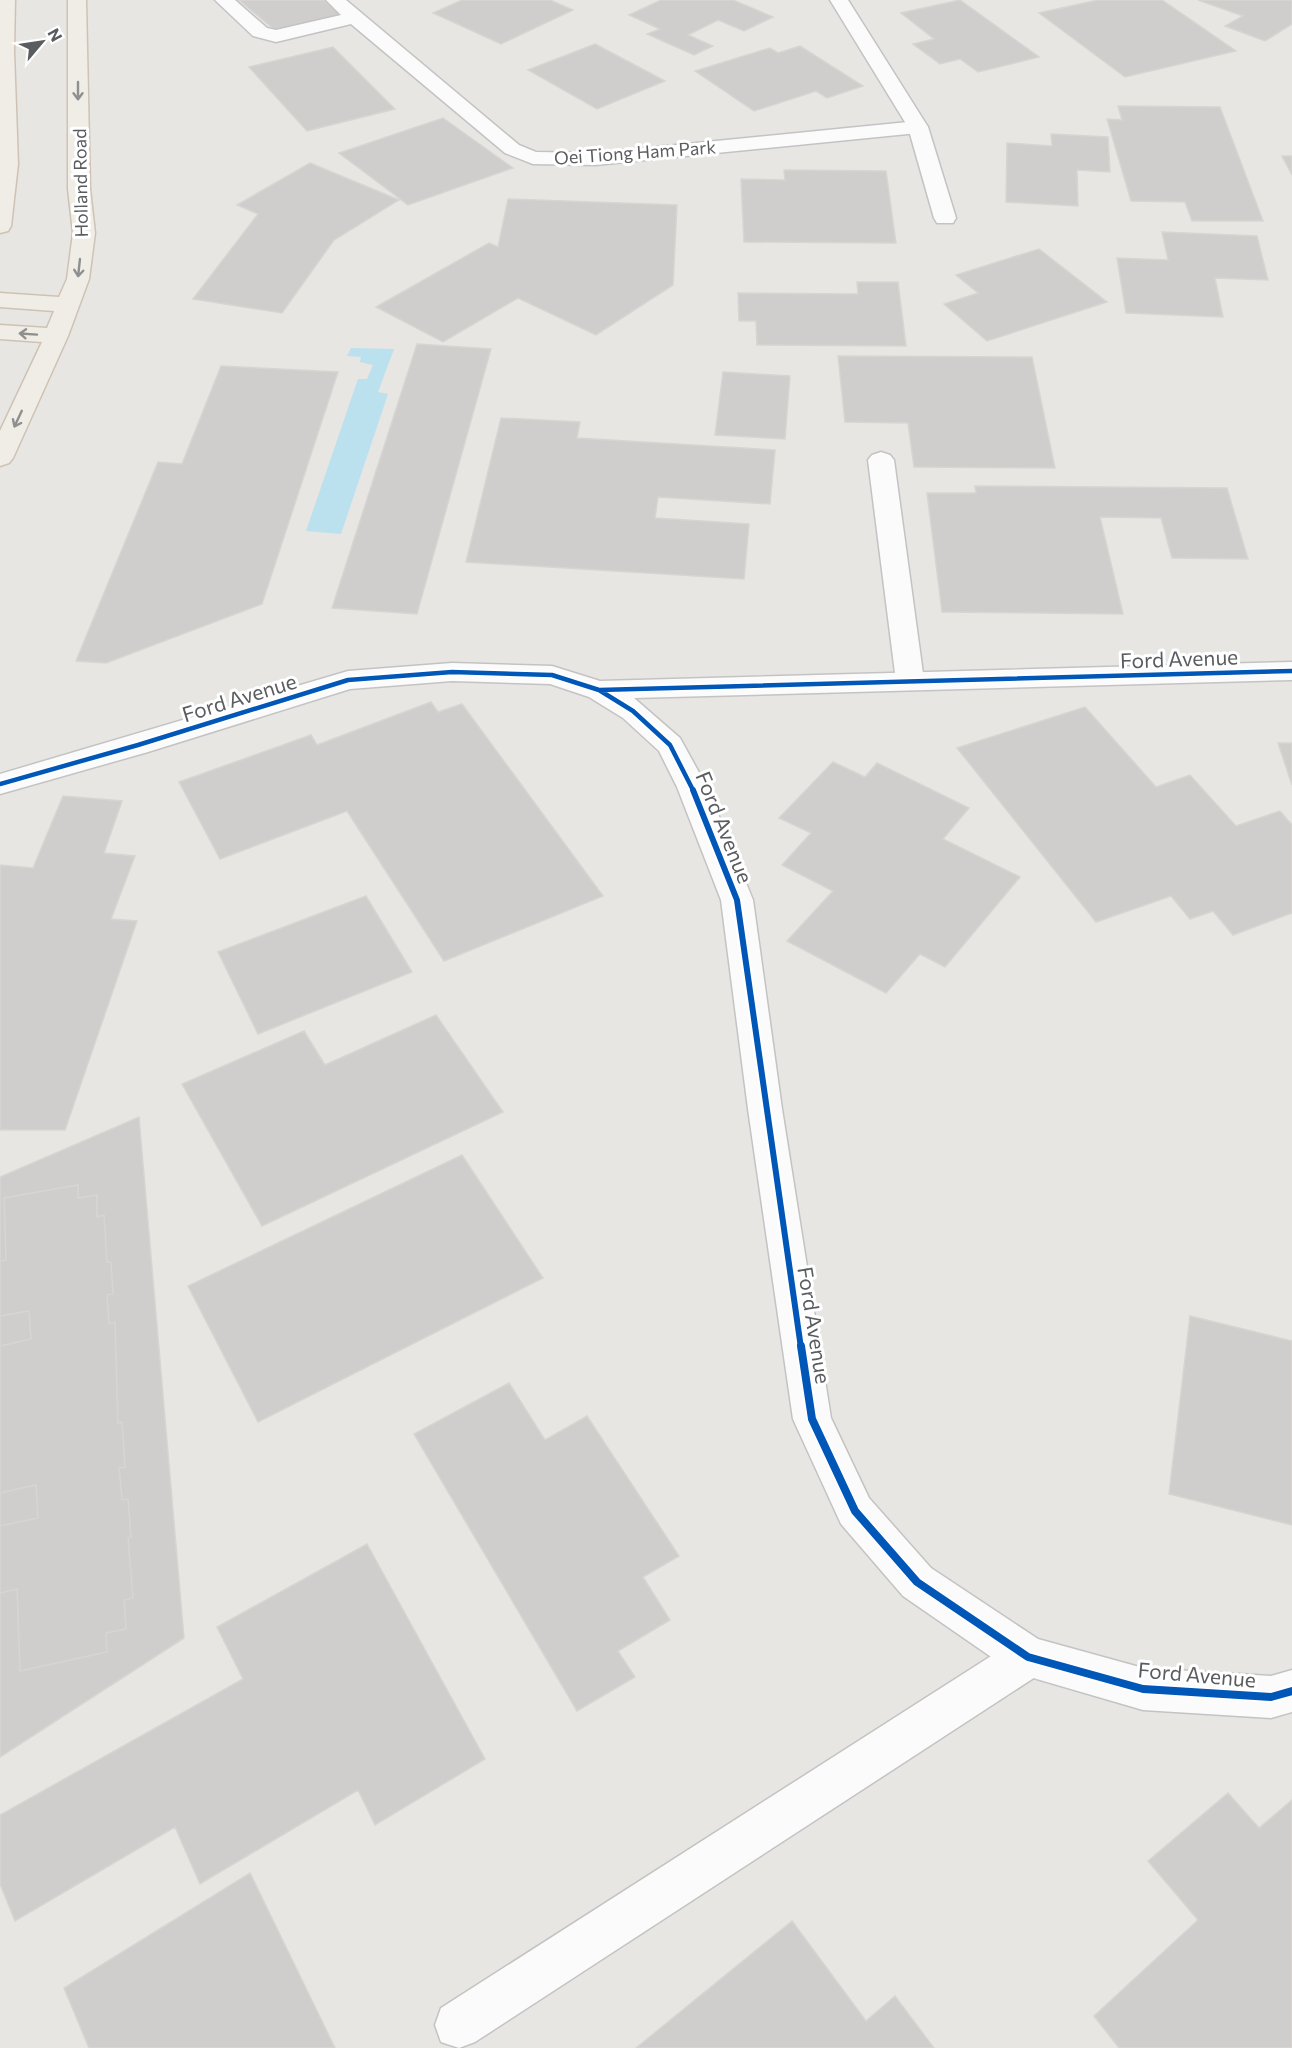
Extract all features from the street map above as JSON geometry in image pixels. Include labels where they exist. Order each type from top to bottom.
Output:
[{"type":"main road","points":[[1,218],[7,164],[2,51],[6,0]]},
{"type":"main road","name":"Holland Road","points":[[0,458],[56,336],[78,279],[84,233],[79,189],[77,0]]},
{"type":"main road","points":[[0,300],[69,305]]},
{"type":"main road","points":[[0,332],[56,336]]},
{"type":"street","points":[[224,0],[260,32],[276,36],[355,17]]},
{"type":"street","name":"Oei Tiong Ham Park","points":[[335,0],[513,149],[533,158],[595,159],[918,127]]},
{"type":"street","points":[[839,0],[918,127],[945,218]]},
{"type":"street","points":[[881,460],[910,681]]},
{"type":"street","name":"Ford Avenue","points":[[599,690],[1292,671]]},
{"type":"street","name":"Ford Avenue","points":[[0,784],[138,745],[348,680],[452,672],[552,675],[599,690],[633,711],[670,745],[692,787],[737,900],[765,1109],[812,1419],[855,1511],[917,1582],[1028,1657],[1143,1689],[1271,1697],[1292,1691]]},
{"type":"street","points":[[458,2025],[1028,1657]]},
{"type":"water","points":[[351,348],[394,349],[378,392],[388,394],[341,534],[306,531],[358,379],[367,379],[373,365],[360,362],[361,357],[347,356]]},
{"type":"building","points":[[239,0],[323,0],[346,18],[282,36]]},
{"type":"building","points":[[462,0],[550,0],[573,10],[501,44],[433,13]]},
{"type":"building","points":[[661,0],[733,0],[773,17],[744,31],[718,20],[688,35],[713,46],[694,55],[647,34],[660,29],[629,15]]},
{"type":"building","points":[[960,0],[1039,57],[978,72],[960,59],[940,64],[913,44],[934,39],[901,13]]},
{"type":"building","points":[[1098,0],[1162,0],[1236,51],[1125,77],[1039,13]]},
{"type":"building","points":[[1198,0],[1292,0],[1292,24],[1265,41],[1225,26],[1243,16]]},
{"type":"building","points":[[595,44],[665,81],[597,109],[528,70]]},
{"type":"building","points":[[800,46],[863,86],[827,98],[816,91],[754,111],[695,71],[770,48],[778,53]]},
{"type":"building","points":[[333,47],[395,109],[307,131],[249,67]]},
{"type":"building","points":[[1118,106],[1220,107],[1263,221],[1192,221],[1185,202],[1131,201],[1107,119],[1122,120]]},
{"type":"building","points":[[443,118],[513,168],[408,205],[339,153]]},
{"type":"building","points":[[1051,134],[1108,137],[1110,172],[1077,170],[1078,206],[1006,202],[1007,143],[1052,146]]},
{"type":"building","points":[[1282,156],[1292,156],[1292,175]]},
{"type":"building","points":[[310,163],[399,200],[334,240],[282,313],[193,299],[258,214],[237,205]]},
{"type":"building","points":[[784,170],[886,171],[896,243],[744,242],[741,179],[785,180]]},
{"type":"building","points":[[508,199],[677,205],[673,285],[596,335],[518,298],[443,342],[376,307],[489,243],[498,247]]},
{"type":"building","points":[[1162,232],[1257,236],[1268,280],[1215,278],[1223,317],[1126,313],[1117,258],[1168,260]]},
{"type":"building","points":[[1039,249],[1107,302],[987,341],[944,304],[978,293],[956,275]]},
{"type":"building","points":[[857,282],[898,282],[906,346],[757,345],[756,321],[739,321],[738,293],[858,294]]},
{"type":"building","points":[[417,344],[491,349],[417,614],[332,608]]},
{"type":"building","points":[[838,356],[1032,357],[1055,468],[914,467],[908,423],[845,422]]},
{"type":"building","points":[[221,366],[338,372],[262,604],[106,663],[76,661],[158,462],[182,464]]},
{"type":"building","points":[[723,372],[790,376],[785,439],[715,435]]},
{"type":"building","points":[[501,418],[580,422],[577,438],[775,450],[770,504],[658,497],[655,518],[749,524],[744,579],[466,562]]},
{"type":"building","points":[[975,486],[1227,488],[1248,559],[1172,558],[1161,518],[1100,517],[1123,614],[942,612],[927,493],[976,493]]},
{"type":"building","points":[[431,702],[438,712],[462,704],[603,896],[444,961],[347,811],[220,859],[179,782],[311,735],[317,745]]},
{"type":"building","points":[[1085,707],[1156,787],[1190,775],[1236,826],[1280,811],[1292,825],[1292,913],[1233,935],[1213,911],[1190,919],[1171,896],[1096,922],[957,748]]},
{"type":"building","points":[[1278,743],[1292,743],[1292,785]]},
{"type":"building","points":[[833,762],[865,777],[877,763],[969,808],[943,839],[1020,877],[945,967],[920,954],[886,993],[787,941],[833,891],[782,865],[811,833],[779,818]]},
{"type":"building","points":[[63,796],[122,801],[104,853],[135,856],[111,919],[137,921],[65,1130],[0,1130],[0,865],[33,868]]},
{"type":"building","points":[[366,896],[412,972],[258,1034],[218,952]]},
{"type":"building","points":[[436,1015],[503,1112],[262,1226],[182,1084],[304,1031],[325,1065]]},
{"type":"building","points":[[139,1117],[184,1638],[0,1757],[0,1177]]},
{"type":"building","points":[[462,1155],[543,1278],[258,1422],[188,1286]]},
{"type":"building","points":[[78,1185],[78,1198],[97,1195],[97,1217],[104,1215],[107,1262],[111,1262],[113,1294],[107,1295],[109,1324],[115,1322],[118,1423],[122,1422],[125,1467],[119,1468],[122,1500],[128,1499],[131,1537],[128,1538],[133,1598],[124,1600],[126,1629],[106,1633],[107,1652],[20,1671],[17,1589],[0,1593],[0,1526],[38,1518],[36,1485],[0,1493],[0,1346],[31,1339],[29,1311],[0,1316],[0,1261],[6,1260],[4,1198]]},
{"type":"building","points":[[1190,1316],[1292,1341],[1292,1525],[1169,1494]]},
{"type":"building","points":[[509,1383],[545,1440],[587,1416],[679,1556],[643,1577],[670,1620],[618,1651],[635,1677],[577,1711],[414,1434]]},
{"type":"building","points":[[367,1544],[485,1759],[375,1825],[358,1790],[200,1884],[175,1827],[15,1921],[0,1884],[0,1815],[243,1679],[217,1627]]},
{"type":"building","points":[[1228,1793],[1259,1828],[1292,1800],[1292,2048],[1119,2048],[1094,2016],[1198,1920],[1148,1861]]},
{"type":"building","points":[[250,1873],[335,2048],[89,2048],[64,1988]]},
{"type":"building","points":[[792,1921],[866,2021],[895,1996],[934,2048],[636,2048]]},
{"type":"cycle path","points":[[599,690],[1292,671]]},
{"type":"cycle path","points":[[0,784],[138,745],[348,680],[452,672],[552,675],[599,690],[633,711],[670,745],[692,787],[737,900],[765,1109],[812,1419],[855,1511],[917,1582],[1028,1657],[1143,1689],[1271,1697],[1292,1691]]}]
